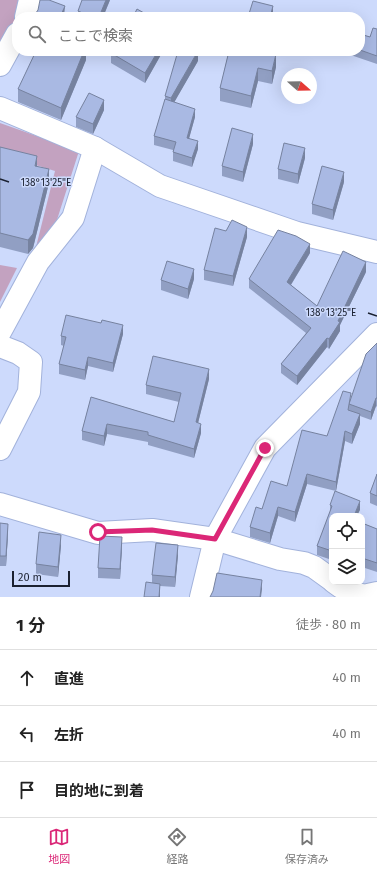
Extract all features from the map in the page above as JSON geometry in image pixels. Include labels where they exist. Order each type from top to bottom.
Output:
[{"type":"street","points":[[27,12],[30,0]]},
{"type":"street","points":[[0,65],[12,43]]},
{"type":"street","points":[[0,108],[95,148],[160,186],[297,233],[377,252]]},
{"type":"street","points":[[0,332],[38,262],[73,218],[95,148]]},
{"type":"street","points":[[201,597],[215,539],[265,448],[377,334]]},
{"type":"street","points":[[0,346],[18,353],[31,362],[29,392],[0,449]]},
{"type":"street","points":[[0,504],[98,532],[152,530],[215,539],[280,559],[304,563],[314,567],[329,578]]},
{"type":"street","points":[[339,585],[363,596],[377,593]]},
{"type":"shaded area","points":[[0,0],[26,0],[20,12],[12,12],[12,34],[0,53]]},
{"type":"shaded area","points":[[0,123],[79,151],[47,251],[36,247],[55,171],[0,154]]},
{"type":"shaded area","points":[[0,265],[17,268],[0,302]]},
{"type":"building","points":[[40,0],[49,0],[65,6],[62,12],[37,12]]},
{"type":"building","points":[[82,0],[106,0],[101,12],[78,11]]},
{"type":"building","points":[[253,1],[273,6],[271,12],[250,12]]},
{"type":"building","points":[[137,9],[142,12],[136,12]]},
{"type":"building","points":[[373,28],[377,29],[377,56],[365,52],[365,36],[370,37]]},
{"type":"building","points":[[34,56],[82,56],[61,108],[18,89]]},
{"type":"building","points":[[116,56],[155,56],[145,73]]},
{"type":"building","points":[[177,56],[195,56],[171,98],[165,96]]},
{"type":"building","points":[[228,56],[276,56],[272,71],[258,68],[251,96],[220,88]]},
{"type":"building","points":[[89,93],[104,100],[93,124],[76,117]]},
{"type":"building","points":[[165,99],[195,109],[187,138],[198,141],[192,158],[173,152],[176,142],[154,136]]},
{"type":"building","points":[[232,128],[253,134],[243,172],[222,166]]},
{"type":"building","points":[[284,143],[305,148],[298,174],[278,169]]},
{"type":"building","points":[[0,147],[37,156],[35,166],[49,169],[33,234],[28,240],[0,233]]},
{"type":"building","points":[[322,166],[344,172],[333,210],[312,204]]},
{"type":"building","points":[[232,220],[247,227],[233,276],[204,270],[215,228],[226,231]]},
{"type":"building","points":[[278,230],[296,236],[310,244],[287,282],[317,306],[343,251],[366,262],[338,321],[340,322],[329,339],[327,338],[297,376],[281,364],[311,328],[249,279]]},
{"type":"building","points":[[167,261],[194,269],[188,289],[161,280]]},
{"type":"building","points":[[66,315],[101,323],[102,320],[123,325],[113,363],[88,357],[85,370],[59,364],[66,337],[61,336]]},
{"type":"building","points":[[377,343],[377,398],[371,412],[349,404],[366,354]]},
{"type":"building","points":[[153,356],[209,369],[196,422],[201,424],[194,449],[148,435],[148,432],[107,424],[104,436],[82,431],[91,397],[174,422],[181,393],[146,385]]},
{"type":"building","points":[[343,391],[351,393],[348,410],[360,414],[352,434],[345,431],[336,482],[307,474],[295,512],[278,507],[270,533],[250,527],[256,507],[262,509],[271,481],[287,486],[302,430],[327,436]]},
{"type":"building","points":[[377,474],[377,496],[370,493]]},
{"type":"building","points":[[335,491],[360,501],[355,513],[329,513],[332,506],[330,505]]},
{"type":"building","points":[[329,514],[329,550],[317,546]]},
{"type":"building","points":[[0,523],[8,524],[6,556],[0,556]]},
{"type":"building","points":[[365,524],[377,529],[377,563],[365,559]]},
{"type":"building","points":[[39,532],[61,535],[58,567],[36,564]]},
{"type":"building","points":[[100,536],[122,537],[120,569],[98,568]]},
{"type":"building","points":[[156,543],[178,545],[175,577],[152,575]]},
{"type":"building","points":[[217,573],[262,580],[260,597],[210,597]]},
{"type":"building","points":[[146,582],[160,584],[159,597],[144,597]]},
{"type":"route","points":[[98,532],[152,530],[215,539],[265,448]]}]
